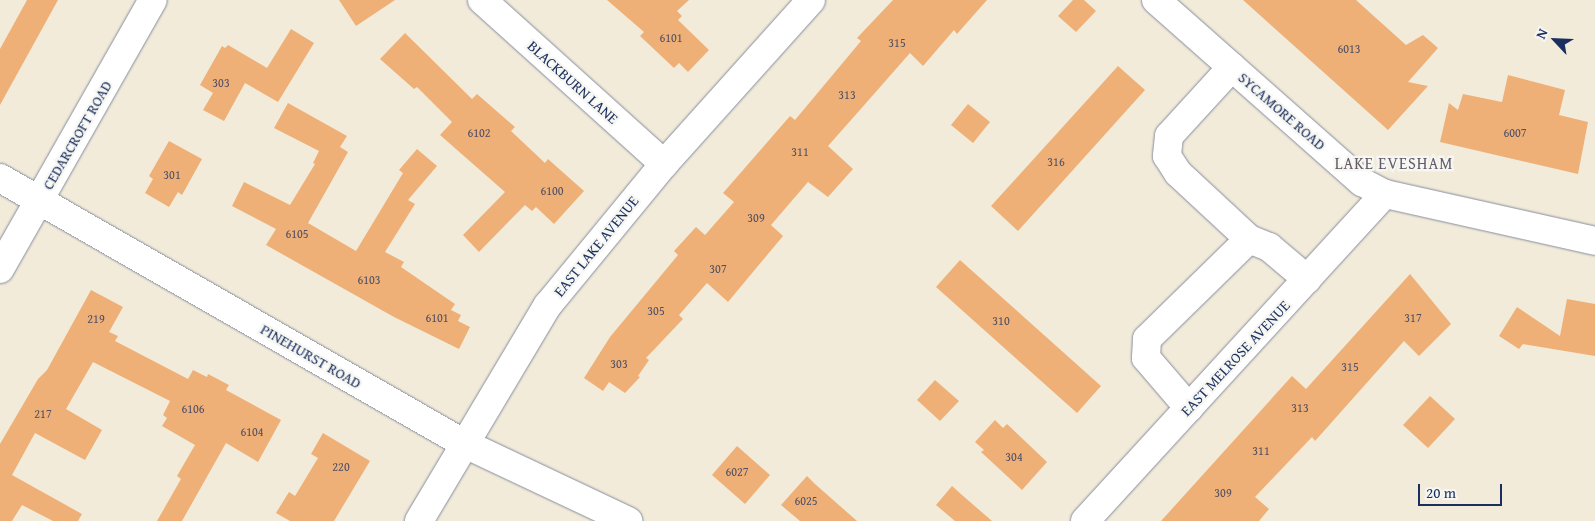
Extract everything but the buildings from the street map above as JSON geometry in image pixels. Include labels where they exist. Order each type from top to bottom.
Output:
[{"type":"street","name":"CEDARCROFT ROAD","points":[[0,269],[153,0]]},
{"type":"street","name":"BLACKBURN LANE","points":[[482,0],[664,164]]},
{"type":"street","name":"EAST LAKE AVENUE","points":[[419,521],[463,443],[548,305],[664,164],[811,0]]},
{"type":"street","name":"SYCAMORE ROAD","points":[[1156,0],[1362,182],[1385,194],[1595,241]]},
{"type":"street","points":[[1232,67],[1169,136],[1168,156],[1178,173],[1249,239],[1269,247],[1307,279]]},
{"type":"street","name":"PINEHURST ROAD","points":[[0,178],[463,443],[628,521]]},
{"type":"street","name":"EAST MELROSE AVENUE","points":[[1085,521],[1385,194]]},
{"type":"street","points":[[1189,408],[1146,358],[1147,339],[1249,239]]},
{"type":"district","name":"LAKE EVESHAM","points":[[1394,163]]}]
